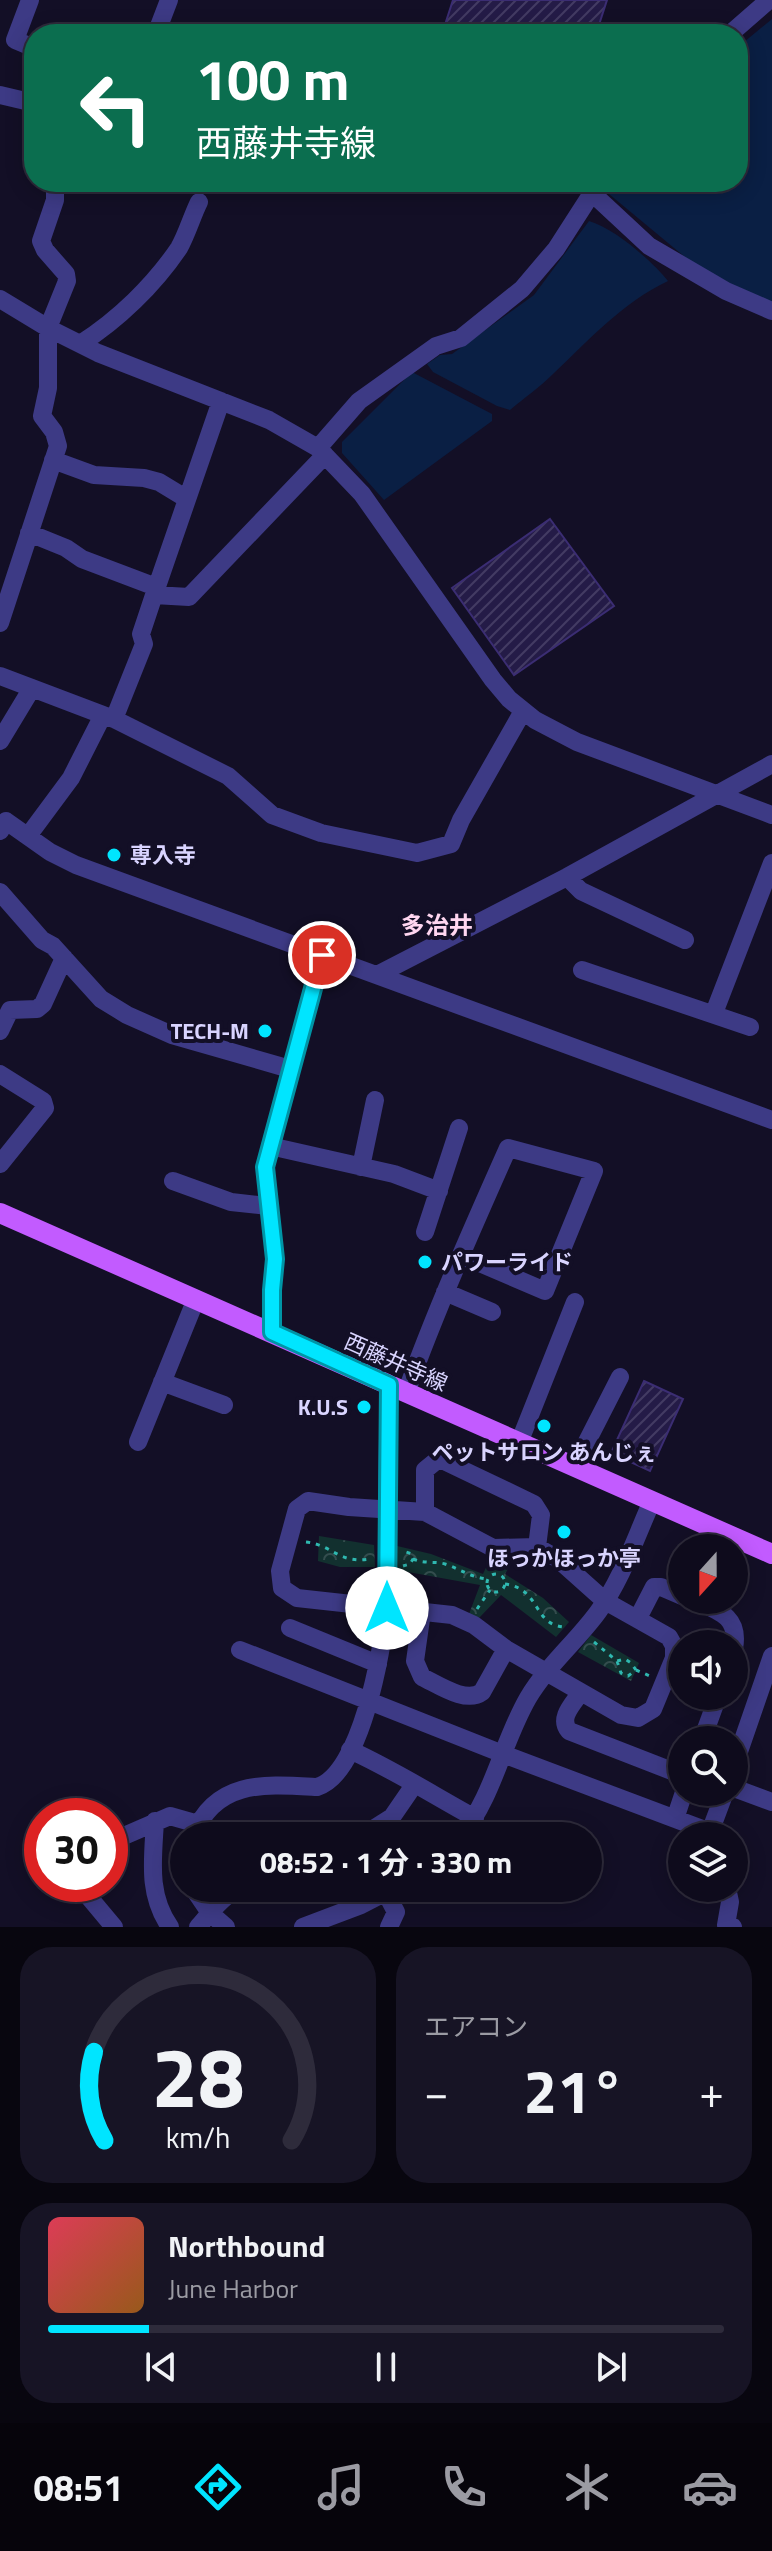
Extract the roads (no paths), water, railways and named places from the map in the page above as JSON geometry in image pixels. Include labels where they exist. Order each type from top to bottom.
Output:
[{"type":"main road","name":"西藤井寺線","points":[[0,1213],[772,1554]]},
{"type":"street","points":[[24,44],[15,40],[30,0]]},
{"type":"street","points":[[160,24],[169,0]]},
{"type":"street","points":[[741,24],[769,0]]},
{"type":"street","points":[[0,95],[24,96]]},
{"type":"street","points":[[0,623],[58,446],[54,432],[42,416],[48,388],[48,328],[67,281],[66,274],[41,241],[55,192]]},
{"type":"street","points":[[29,533],[155,591],[189,597],[322,452],[359,401],[436,346],[461,338],[522,289],[556,249],[589,192]]},
{"type":"street","points":[[595,192],[649,246],[726,291],[772,311]]},
{"type":"street","points":[[80,344],[107,327],[132,304],[179,247],[199,202]]},
{"type":"street","points":[[3,308],[80,344],[269,420],[322,452],[362,494],[493,680],[523,711],[553,732],[772,815]]},
{"type":"street","points":[[28,836],[71,778],[109,717],[144,644],[141,634],[221,401]]},
{"type":"street","points":[[53,460],[94,475],[159,482],[187,499]]},
{"type":"street","points":[[0,676],[109,717],[228,776],[272,815],[321,833],[417,853],[451,844],[461,820],[523,711]]},
{"type":"street","points":[[0,741],[32,688]]},
{"type":"street","points":[[377,975],[567,877],[772,764]]},
{"type":"street","points":[[2,820],[50,852],[76,865],[772,1120]]},
{"type":"street","points":[[714,1013],[772,863]]},
{"type":"street","points":[[567,877],[581,891],[685,940]]},
{"type":"street","points":[[0,892],[42,940],[53,946],[101,999],[127,1015],[172,1035],[290,1069]]},
{"type":"street","points":[[272,1332],[275,1259],[265,1167],[322,955]]},
{"type":"street","points":[[0,1031],[10,1010],[37,1009],[43,1004],[64,958]]},
{"type":"street","points":[[582,970],[750,1027]]},
{"type":"street","points":[[0,1074],[43,1101],[45,1108],[0,1164]]},
{"type":"street","points":[[361,1167],[375,1100]]},
{"type":"street","points":[[425,1232],[459,1128]]},
{"type":"street","points":[[270,1146],[394,1174],[439,1191]]},
{"type":"street","points":[[202,1822],[224,1797],[246,1787],[261,1784],[317,1787],[326,1784],[335,1775],[350,1750],[368,1702],[387,1608],[387,1509],[397,1389],[445,1292],[461,1255],[508,1148],[594,1171],[545,1291],[461,1255]]},
{"type":"street","points":[[173,1181],[231,1202],[268,1206]]},
{"type":"street","points":[[445,1292],[492,1312]]},
{"type":"street","points":[[138,1442],[196,1299]]},
{"type":"street","points":[[519,1443],[575,1302]]},
{"type":"street","points":[[574,1467],[620,1377]]},
{"type":"street","points":[[162,1382],[224,1405]]},
{"type":"street","points":[[425,1512],[425,1470],[436,1461],[444,1461],[534,1504],[541,1515],[537,1547]]},
{"type":"street","points":[[308,1501],[387,1509],[425,1512],[493,1548],[537,1547],[558,1559],[605,1601],[669,1637],[674,1646],[674,1658],[653,1709],[638,1718],[629,1717],[506,1649],[469,1622],[452,1615],[297,1598],[282,1588],[280,1571],[297,1509],[308,1501]]},
{"type":"street","points":[[472,1822],[521,1711],[546,1672],[615,1585],[652,1501]]},
{"type":"street","points":[[638,1618],[654,1587],[668,1590]]},
{"type":"street","points":[[422,1612],[415,1661],[422,1677],[468,1697],[482,1692],[506,1649]]},
{"type":"street","points":[[723,1614],[735,1630]]},
{"type":"street","points":[[290,1628],[378,1664]]},
{"type":"street","points":[[240,1650],[682,1822]]},
{"type":"street","points":[[748,1726],[772,1656]]},
{"type":"street","points":[[581,1692],[564,1717],[564,1726],[569,1731],[668,1770]]},
{"type":"street","points":[[350,1750],[393,1769],[414,1785],[475,1818]]},
{"type":"street","points":[[384,1822],[392,1817],[414,1785]]},
{"type":"street","points":[[748,1793],[772,1802]]},
{"type":"street","points":[[675,1819],[679,1806]]},
{"type":"street","points":[[128,1834],[170,1816],[181,1822]]},
{"type":"street","points":[[155,1821],[152,1879],[162,1924]]},
{"type":"street","points":[[93,1902],[114,1927]]},
{"type":"street","points":[[222,1902],[204,1920],[226,1927]]},
{"type":"street","points":[[303,1927],[362,1902]]},
{"type":"street","points":[[389,1927],[396,1912],[393,1902]]},
{"type":"street","points":[[730,1902],[726,1925],[733,1927]]},
{"type":"water","points":[[772,19],[772,302],[761,300],[691,262],[608,192],[748,192],[748,39]]},
{"type":"water","points":[[589,221],[632,246],[668,281],[621,311],[510,410],[433,372],[427,364],[440,355],[452,354],[534,295]]},
{"type":"water","points":[[412,372],[492,414],[492,421],[384,500],[342,453],[342,442]]},
{"type":"place","name":"専入寺","points":[[114,855]]},
{"type":"place","name":"TECH-M","points":[[265,1031]]},
{"type":"place","name":"パワーライド","points":[[425,1262]]},
{"type":"place","name":"K.U.S","points":[[364,1407]]},
{"type":"place","name":"ペットサロン あんじぇ","points":[[544,1426]]},
{"type":"place","name":"ほっかほっか亭","points":[[564,1532]]},
{"type":"district","name":"多治井","points":[[437,926]]}]
